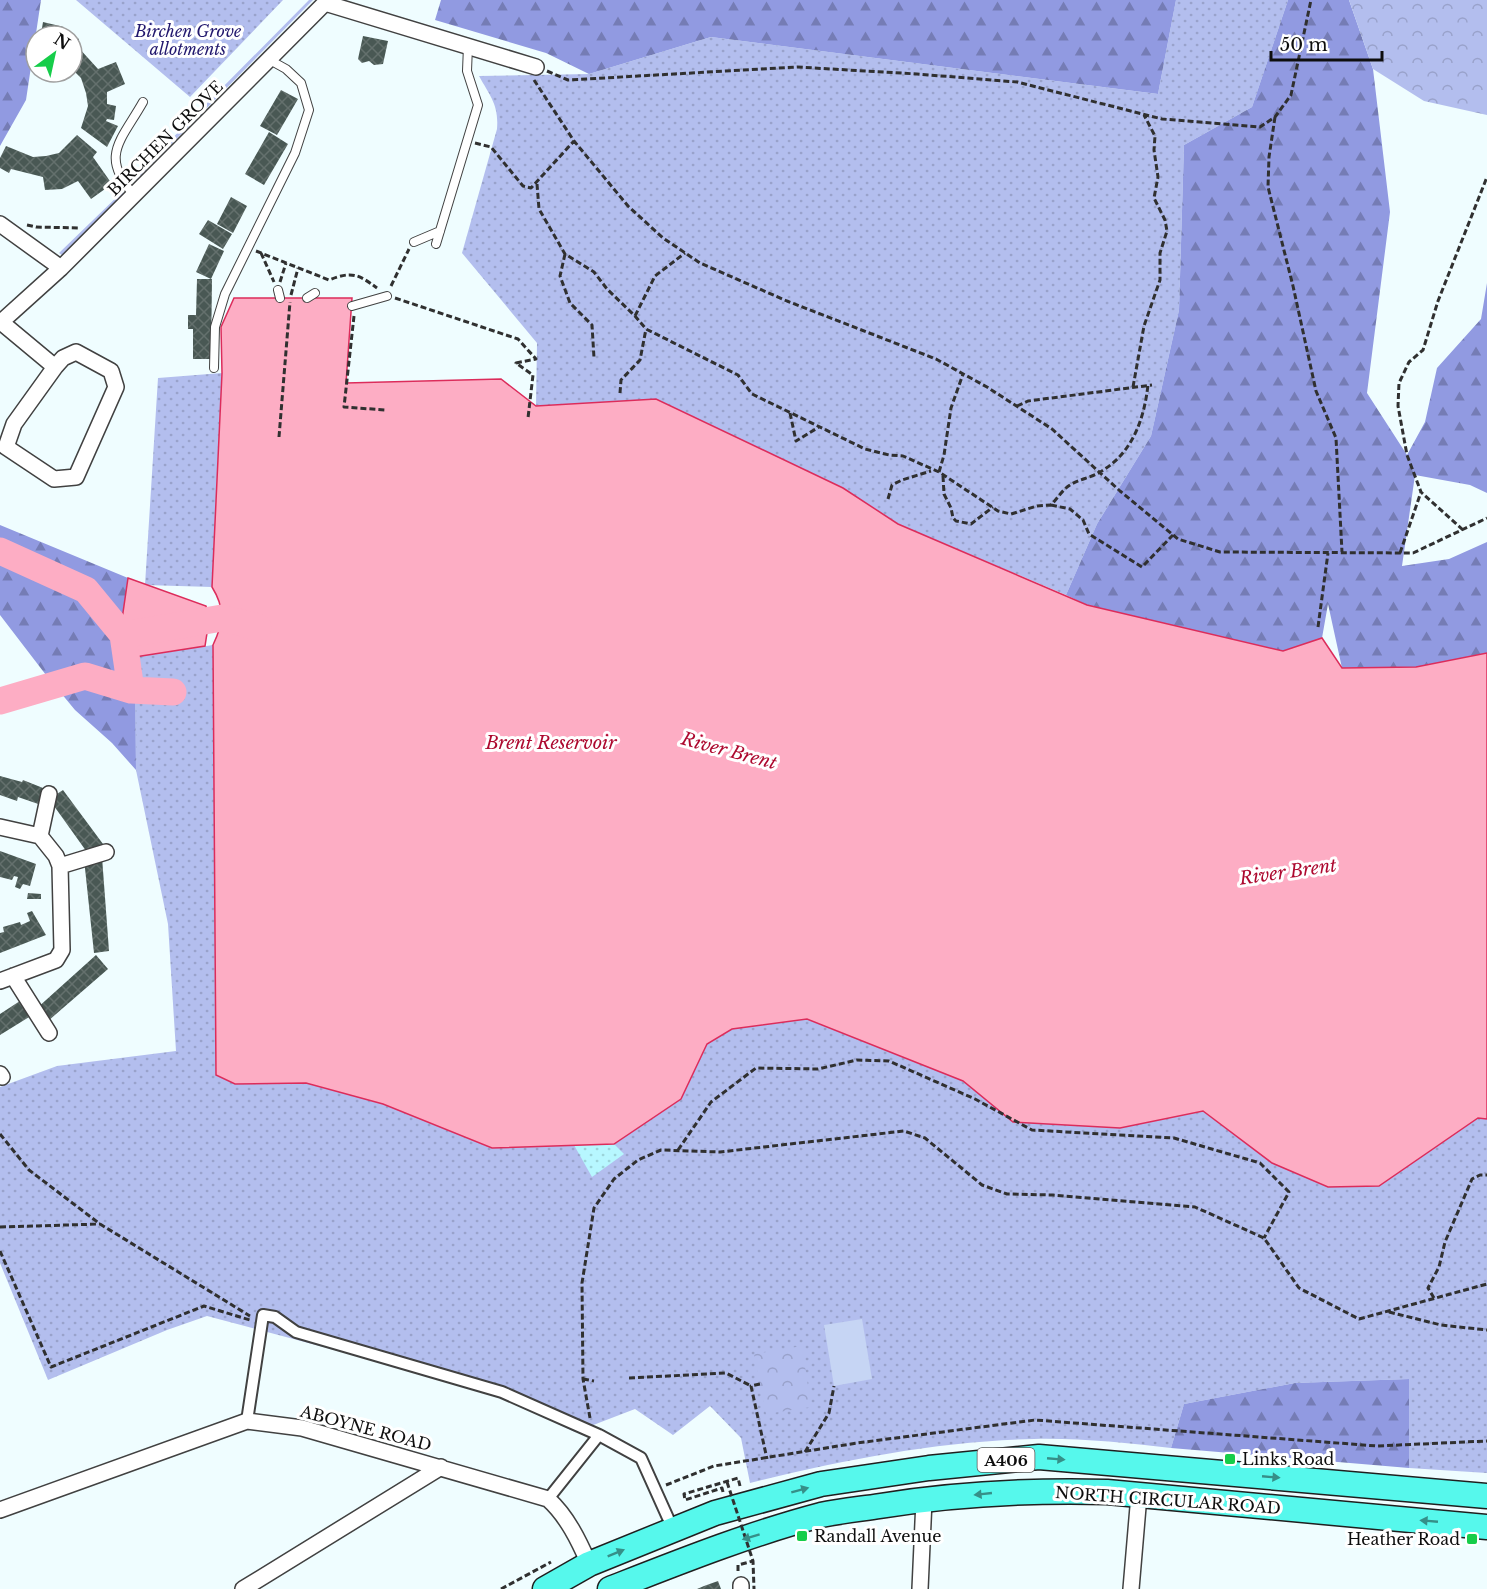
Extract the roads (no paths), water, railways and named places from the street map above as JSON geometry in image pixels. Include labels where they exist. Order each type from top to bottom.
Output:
[{"type":"highway","name":"NORTH CIRCULAR ROAD","points":[[545,1589],[589,1564],[715,1513],[821,1485],[929,1468],[1039,1457],[1487,1496]]},
{"type":"highway","name":"NORTH CIRCULAR ROAD","points":[[610,1589],[724,1545],[822,1515],[924,1500],[998,1493],[1054,1491],[1139,1495],[1487,1527]]},
{"type":"street","name":"BIRCHEN GROVE","points":[[0,323],[62,268],[325,1],[468,46],[532,70]]},
{"type":"street","points":[[0,224],[62,268]]},
{"type":"street","points":[[0,323],[55,368]]},
{"type":"street","points":[[76,352],[111,371],[116,387],[76,477],[54,479],[6,447],[14,424],[55,368],[63,358],[76,352]]},
{"type":"street","points":[[40,836],[49,794]]},
{"type":"street","points":[[1,830],[40,836],[56,856],[60,866],[62,950],[56,960],[4,976],[49,1033]]},
{"type":"street","points":[[60,866],[106,852]]},
{"type":"street","points":[[247,1422],[263,1315],[275,1317],[296,1332],[502,1392],[599,1435],[641,1458],[668,1518]]},
{"type":"street","name":"ABOYNE ROAD","points":[[0,1509],[247,1422],[302,1428],[549,1499]]},
{"type":"street","points":[[589,1564],[560,1510],[549,1499],[599,1435]]},
{"type":"street","points":[[243,1589],[441,1467]]},
{"type":"street","points":[[1131,1589],[1139,1495]]},
{"type":"street","points":[[920,1589],[924,1500]]},
{"type":"lane","points":[[436,244],[478,105],[467,71],[468,46]]},
{"type":"lane","points":[[214,369],[216,327],[225,294],[295,153],[309,110],[301,83],[286,69],[268,59]]},
{"type":"lane","points":[[134,195],[125,185],[115,166],[114,154],[143,102]]},
{"type":"lane","points":[[414,242],[440,231]]},
{"type":"lane","points":[[353,305],[387,296]]},
{"type":"water","name":"Brent Reservoir","points":[[234,298],[352,298],[346,383],[501,379],[536,406],[656,399],[843,488],[898,524],[1087,605],[1283,651],[1322,638],[1342,668],[1416,667],[1487,653],[1487,1119],[1478,1118],[1379,1186],[1328,1187],[1272,1163],[1203,1111],[1120,1128],[1013,1122],[963,1081],[807,1019],[732,1029],[707,1044],[681,1099],[614,1144],[492,1148],[383,1104],[306,1083],[235,1084],[216,1075],[213,645],[222,615],[212,587],[222,373],[221,327]]},
{"type":"water","points":[[128,578],[206,606],[209,620],[205,646],[135,657],[117,654]]},
{"type":"waterway","name":"River Brent","points":[[0,551],[86,590],[123,635],[222,618],[258,627]]},
{"type":"waterway","points":[[123,635],[131,690]]},
{"type":"waterway","points":[[0,701],[85,676],[131,690],[173,692]]},
{"type":"place","name":"Links Road","points":[[1230,1459]]},
{"type":"place","name":"Randall Avenue","points":[[802,1536]]},
{"type":"place","name":"Heather Road","points":[[1472,1539]]},
{"type":"park label","name":"Birchen Grove allotments","points":[[188,40]]}]
